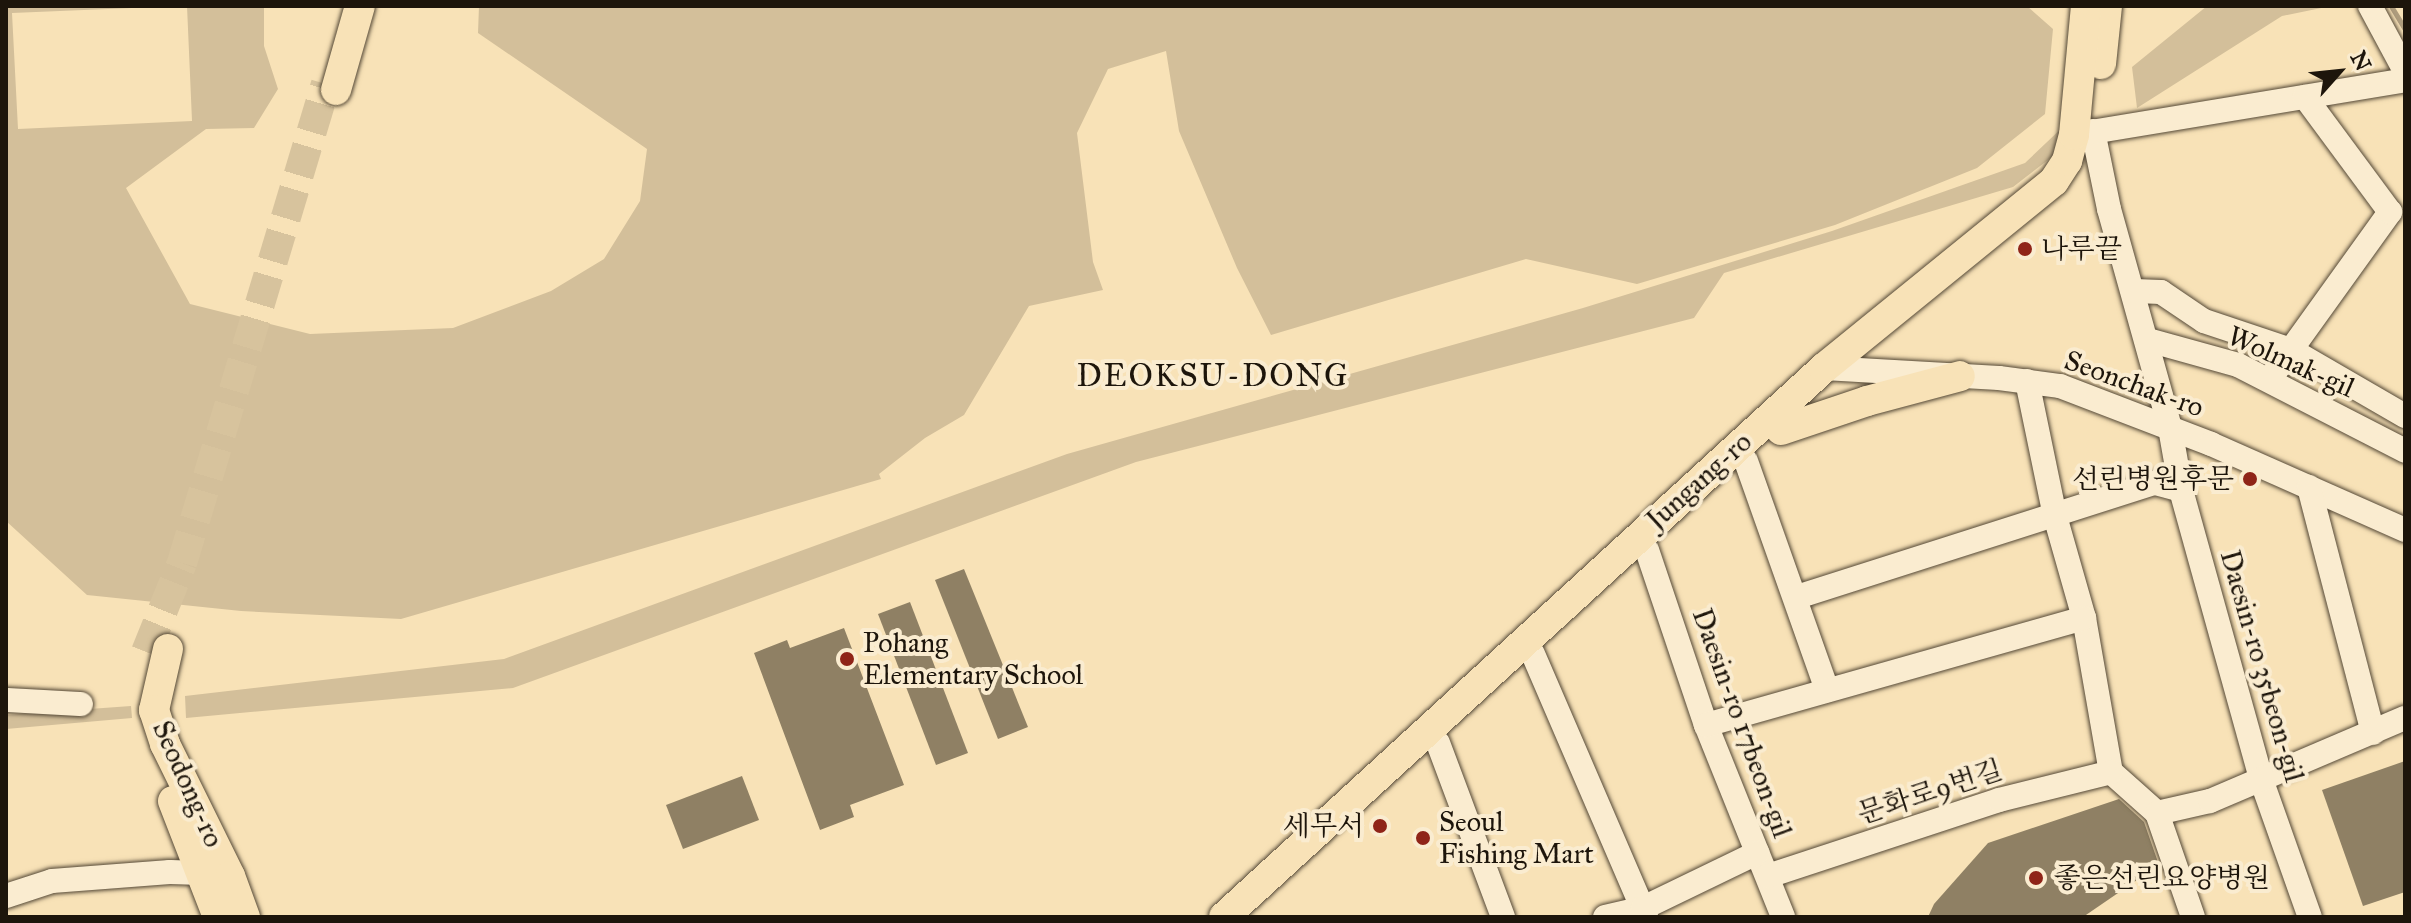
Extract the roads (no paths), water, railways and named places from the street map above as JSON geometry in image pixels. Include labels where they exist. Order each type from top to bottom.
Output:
[{"type":"main road","points":[[353,6],[331,87],[360,6]]},
{"type":"main road","name":"Jungang-ro","points":[[2084,133],[2086,6]]},
{"type":"main road","name":"Jungang-ro","points":[[1224,917],[1836,369],[2054,181],[2084,133],[2107,6]]},
{"type":"main road","name":"Jungang-ro","points":[[1250,917],[1533,654],[1781,430],[1836,369]]},
{"type":"main road","points":[[1781,430],[1867,401],[1960,376]]},
{"type":"main road","name":"Seodong-ro","points":[[218,917],[157,764],[143,739],[137,708],[157,650],[154,710],[165,744],[230,876],[245,917]]},
{"type":"street","points":[[2370,6],[2405,71]]},
{"type":"street","points":[[2084,133],[2405,80]]},
{"type":"street","points":[[2270,379],[2390,212],[2305,97]]},
{"type":"street","name":"Daesin-ro 35beon-gil","points":[[2084,133],[2135,291],[2170,428],[2181,490],[2261,779],[2310,917]]},
{"type":"street","points":[[2135,291],[2161,292],[2204,321],[2291,350],[2405,416]]},
{"type":"street","name":"Wolmak-gil","points":[[2148,340],[2238,365],[2405,451]]},
{"type":"street","name":"Seonchak-ro","points":[[1836,369],[2027,381],[2060,386],[2170,428],[2405,530]]},
{"type":"street","points":[[2027,381],[2055,516],[2084,618],[2111,772],[2157,813],[2193,917]]},
{"type":"street","points":[[1746,461],[1797,597],[1827,690]]},
{"type":"street","points":[[1797,597],[2155,483],[2181,490]]},
{"type":"street","points":[[2309,487],[2373,733]]},
{"type":"street","name":"Daesin-ro 17beon-gil","points":[[1647,550],[1706,725],[1783,917]]},
{"type":"street","points":[[1706,725],[2084,618]]},
{"type":"street","points":[[1533,654],[1644,913]]},
{"type":"street","points":[[6,700],[81,704]]},
{"type":"street","points":[[2157,813],[2210,801],[2405,718]]},
{"type":"street","points":[[1438,743],[1503,917]]},
{"type":"street","name":"문화로9번길","points":[[1768,876],[1999,800],[2111,772]]},
{"type":"street","points":[[1605,917],[1644,913],[1757,853]]},
{"type":"street","points":[[6,896],[52,881],[170,872],[202,873]]},
{"type":"waterway","points":[[2391,6],[2405,29]]},
{"type":"tunnel","points":[[146,652],[182,563],[326,84]]},
{"type":"place","name":"나루끝","points":[[2025,249]]},
{"type":"place","name":"선린병원후문","points":[[2250,479]]},
{"type":"place","name":"Pohang Elementary School","points":[[847,659]]},
{"type":"place","name":"세무서","points":[[1380,826]]},
{"type":"place","name":"Seoul Fishing Mart","points":[[1423,838]]},
{"type":"place","name":"좋은선린요양병원","points":[[2036,878]]},
{"type":"district","name":"DEOKSU-DONG","points":[[1213,376]]}]
